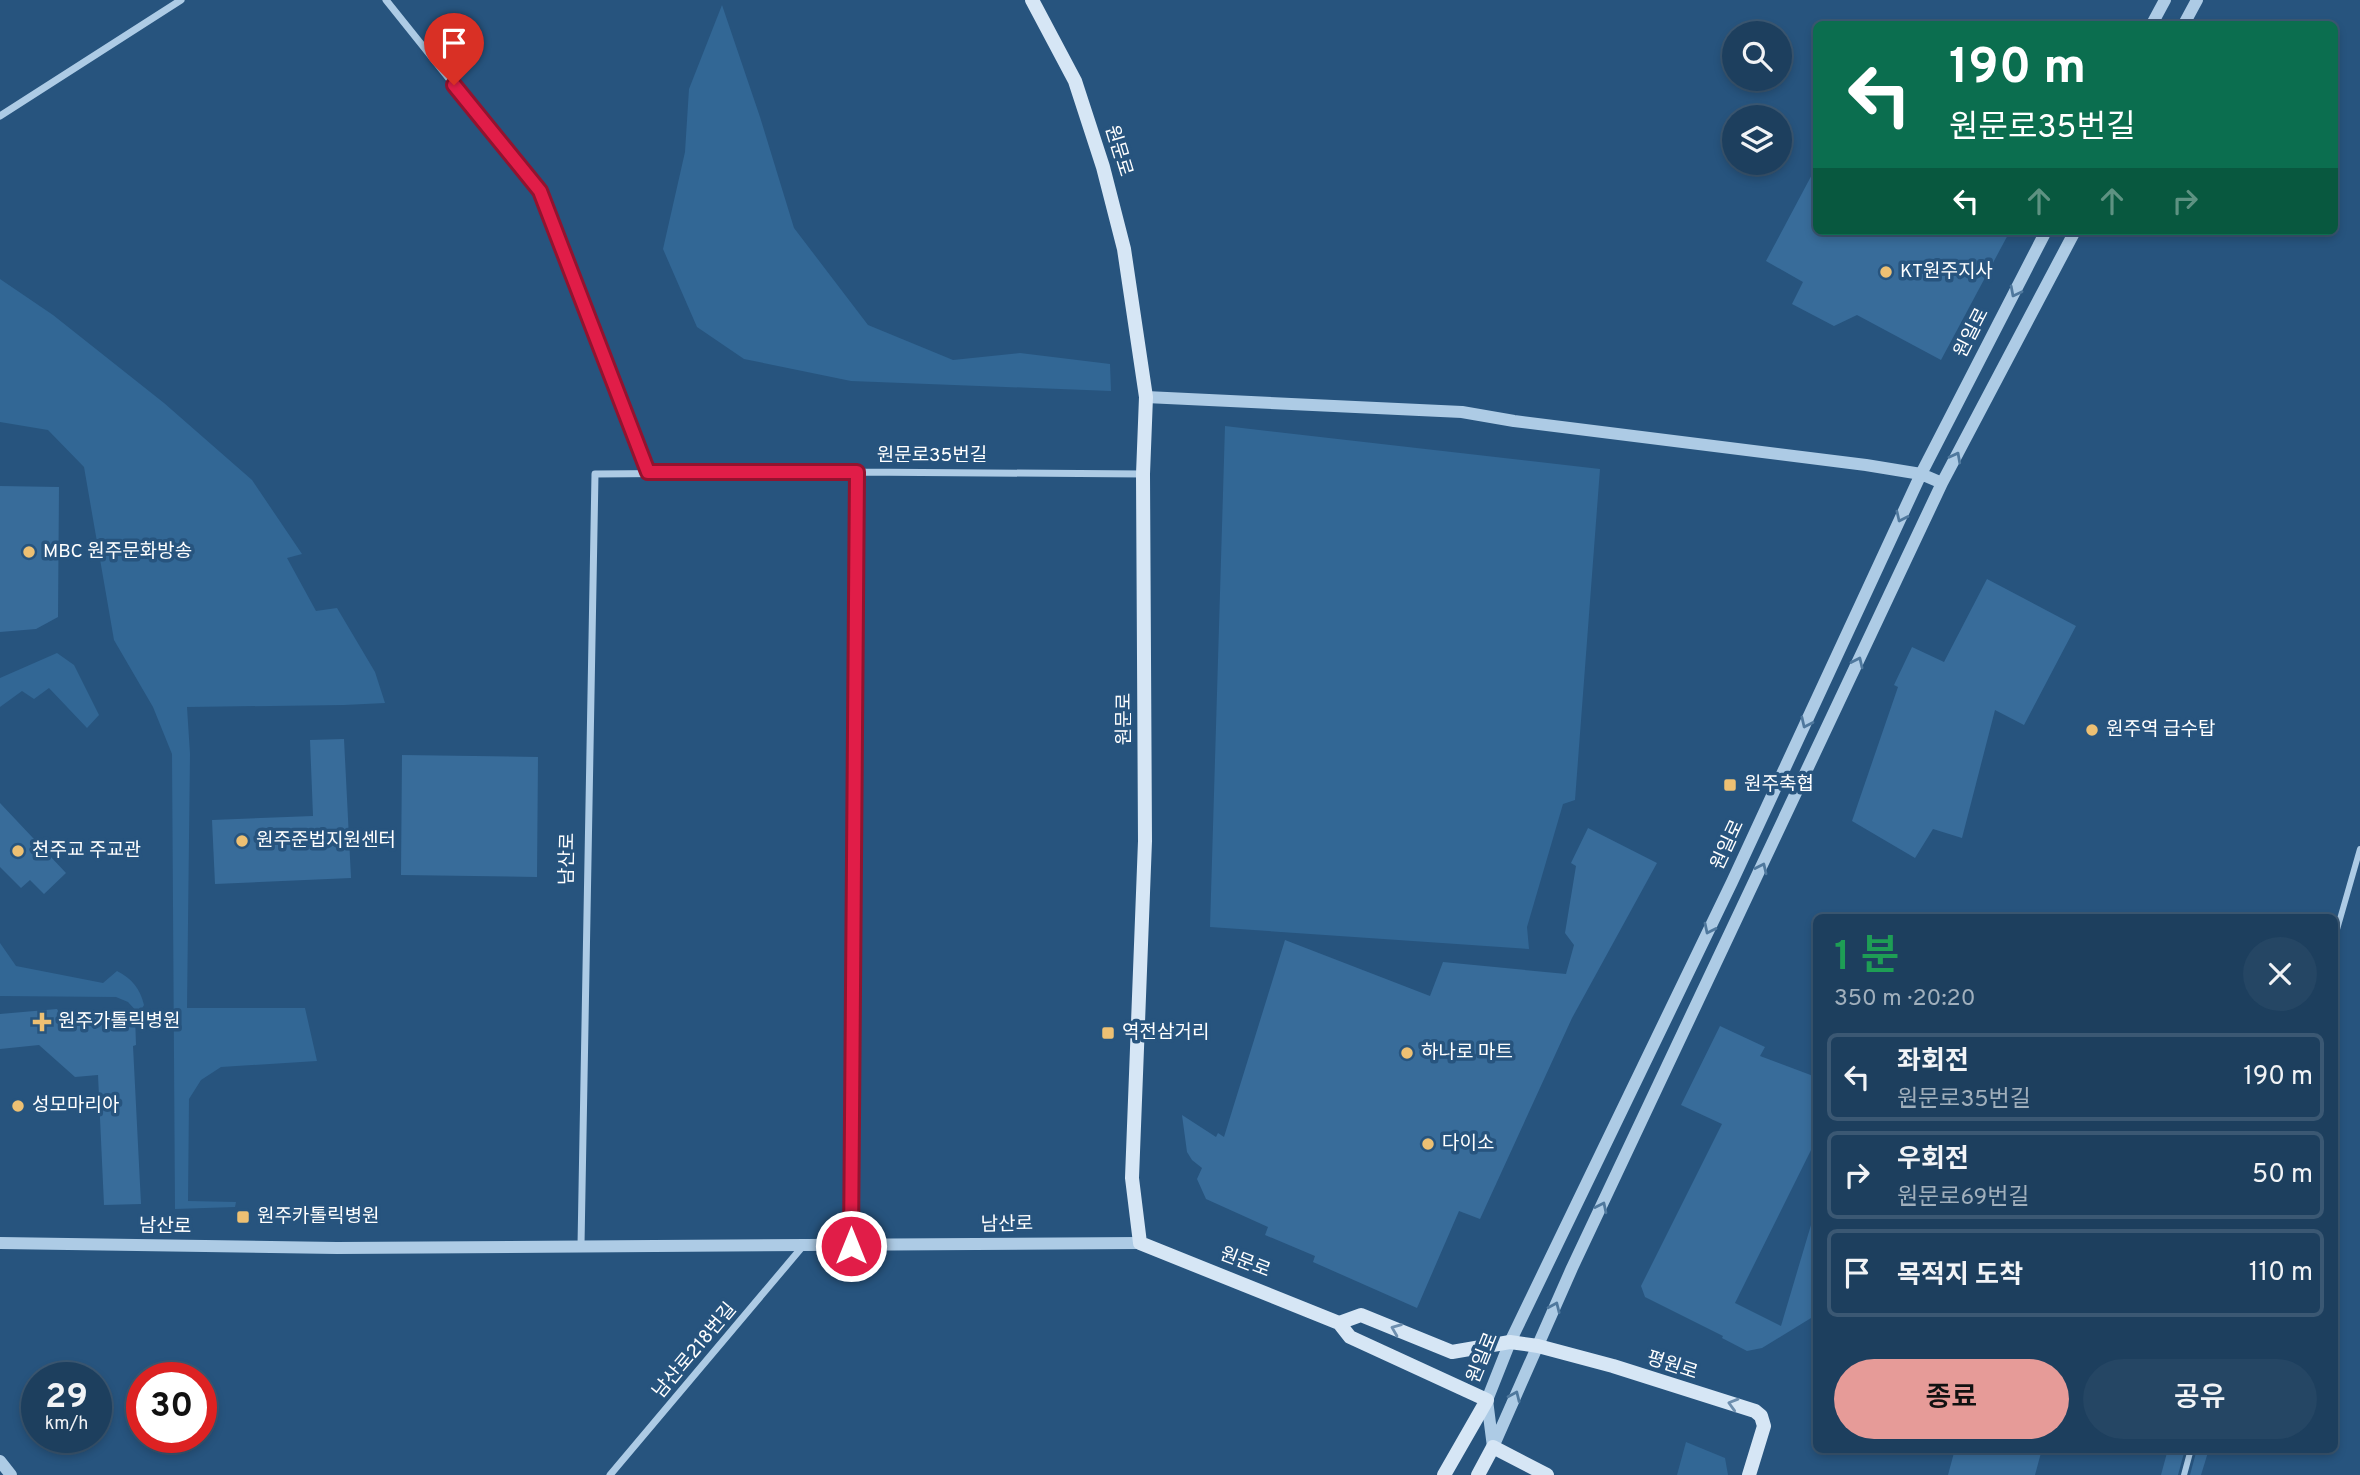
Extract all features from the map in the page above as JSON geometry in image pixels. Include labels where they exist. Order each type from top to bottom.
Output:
[{"type":"main road","name":"원문로","points":[[1032,0],[1075,82],[1103,167],[1125,249],[1146,397],[1143,474],[1145,841],[1132,1178],[1140,1243],[1339,1323],[1350,1337],[1487,1400]]},
{"type":"main road","name":"원문로","points":[[1339,1323],[1361,1315],[1452,1352],[1510,1342]]},
{"type":"main road","name":"평원로","points":[[1510,1342],[1538,1346],[1613,1366],[1755,1410],[1761,1416],[1764,1426],[1749,1475]]},
{"type":"main road","name":"원일로","points":[[1444,1475],[1487,1400]]},
{"type":"main road","points":[[1478,1475],[1493,1447],[1547,1475]]},
{"type":"street","points":[[0,116],[181,0]]},
{"type":"street","points":[[386,0],[540,191],[648,472]]},
{"type":"street","points":[[2154,21],[2165,0]]},
{"type":"street","points":[[2186,21],[2197,0]]},
{"type":"street","name":"원일로","points":[[1487,1400],[1510,1342],[1732,882],[1921,474],[2044,235]]},
{"type":"street","name":"원일로","points":[[1493,1447],[1572,1268],[1942,483],[2073,235]]},
{"type":"street","points":[[1146,397],[1462,412],[1921,474],[1942,483]]},
{"type":"street","points":[[851,1246],[857,472]]},
{"type":"street","name":"원문로35번길","points":[[596,474],[1143,474]]},
{"type":"street","name":"남산로","points":[[581,1245],[596,474]]},
{"type":"street","points":[[2338,926],[2360,849]]},
{"type":"street","name":"남산로","points":[[0,1243],[323,1248],[1140,1243]]},
{"type":"street","name":"남산로218번길","points":[[610,1475],[803,1247]]},
{"type":"street","points":[[1487,1400],[1493,1447]]},
{"type":"street","points":[[2184,1475],[2190,1453]]},
{"type":"street","points":[[0,1461],[11,1475]]},
{"type":"shaded area","points":[[722,5],[794,228],[868,325],[953,360],[1020,353],[1110,364],[1111,391],[851,381],[744,359],[697,327],[663,249],[685,152],[689,89]]},
{"type":"shaded area","points":[[0,279],[53,315],[164,403],[252,480],[302,554],[287,558],[316,611],[337,608],[375,672],[385,703],[187,707],[190,754],[187,1008],[305,1008],[317,1061],[221,1067],[201,1080],[189,1099],[188,1201],[236,1202],[235,1207],[175,1209],[172,754],[153,707],[114,640],[84,467],[48,430],[0,422]]},
{"type":"shaded area","points":[[1225,426],[1600,469],[1575,800],[1563,804],[1527,927],[1529,949],[1210,927]]},
{"type":"shaded area","points":[[57,653],[74,665],[99,715],[87,728],[49,688],[34,699],[22,691],[0,707],[0,678]]},
{"type":"shaded area","points":[[0,943],[16,966],[103,983],[117,971],[135,985],[144,1005],[139,1014],[128,1002],[116,997],[0,996]]},
{"type":"shaded area","points":[[1686,1442],[1725,1458],[1728,1475],[1677,1475]]},
{"type":"building","name":"KT원주지사","points":[[1813,173],[1813,235],[2008,235],[1941,360],[1857,315],[1834,326],[1792,304],[1803,282],[1766,261]]},
{"type":"building","name":"MBC 원주문화방송","points":[[0,486],[59,487],[58,617],[36,629],[0,632]]},
{"type":"building","points":[[1987,579],[2076,626],[2024,725],[1995,710],[1962,838],[1933,829],[1915,858],[1852,821],[1898,687],[1894,685],[1912,647],[1944,662]]},
{"type":"building","points":[[344,739],[351,878],[215,884],[212,820],[313,816],[310,740]]},
{"type":"building","points":[[402,755],[538,757],[537,877],[401,875]]},
{"type":"building","name":"천주교 주교관","points":[[0,803],[66,873],[44,894],[30,880],[21,888],[0,867]]},
{"type":"building","points":[[1588,828],[1657,863],[1572,1018],[1480,1219],[1459,1211],[1417,1308],[1313,1262],[1315,1256],[1265,1235],[1268,1227],[1206,1199],[1197,1179],[1202,1168],[1187,1152],[1182,1115],[1216,1137],[1218,1133],[1224,1137],[1285,940],[1430,996],[1443,962],[1566,974],[1574,945],[1565,933],[1576,866],[1571,863]]},
{"type":"building","points":[[57,1009],[62,1018],[135,1015],[136,1045],[133,1046],[141,1204],[104,1205],[98,1075],[75,1077],[39,1045],[0,1049],[0,1014]]},
{"type":"building","points":[[1720,1026],[1765,1047],[1760,1056],[1813,1076],[1813,1146],[1735,1303],[1781,1326],[1811,1225],[1813,1317],[1762,1348],[1747,1351],[1645,1297],[1641,1286],[1722,1124],[1681,1105]]},
{"type":"building","points":[[1954,1453],[2041,1453],[2035,1475],[1948,1475]]},
{"type":"building","points":[[2167,1453],[2184,1453],[2178,1475],[2161,1475]]},
{"type":"building","points":[[2196,1453],[2208,1453],[2201,1475],[2190,1475]]},
{"type":"place","name":"KT원주지사","points":[[1886,272]]},
{"type":"place","name":"MBC 원주문화방송","points":[[29,552]]},
{"type":"place","name":"원주역 급수탑","points":[[2092,730]]},
{"type":"place","name":"원주축협","points":[[1730,785]]},
{"type":"place","name":"원주준법지원센터","points":[[242,841]]},
{"type":"place","name":"천주교 주교관","points":[[18,851]]},
{"type":"place","name":"원주가톨릭병원","points":[[42,1022]]},
{"type":"place","name":"역전삼거리","points":[[1108,1033]]},
{"type":"place","name":"하나로 마트","points":[[1407,1053]]},
{"type":"place","name":"성모마리아","points":[[18,1106]]},
{"type":"place","name":"다이소","points":[[1428,1144]]},
{"type":"place","name":"원주카톨릭병원","points":[[243,1217]]},
{"type":"route","points":[[454,85],[540,191],[648,472],[857,472],[851,1246]]}]
